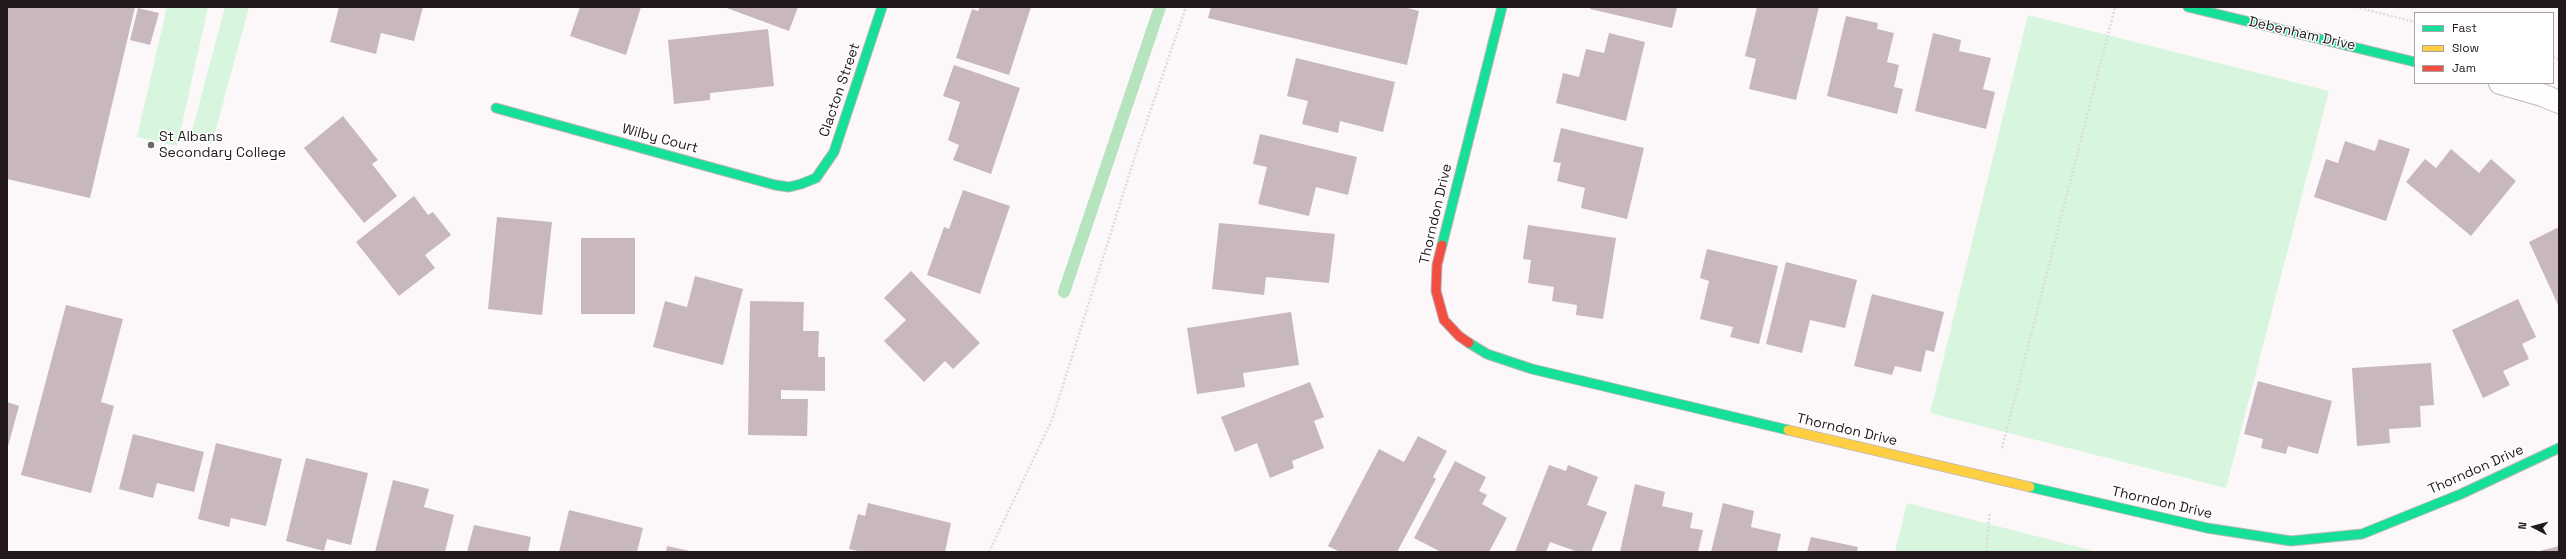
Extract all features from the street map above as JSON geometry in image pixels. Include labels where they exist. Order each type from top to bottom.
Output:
[{"type":"street","name":"Clacton Street","points":[[816,178],[834,152],[845,124],[882,7]]},
{"type":"street","name":"Thorndon Drive","points":[[1502,7],[1437,265],[1436,291],[1444,320],[1459,336],[1487,354],[1532,369],[1994,479],[2207,528],[2291,541],[2362,534],[2461,494],[2559,448]]},
{"type":"street","name":"Debenham Drive","points":[[2188,7],[2414,62]]},
{"type":"street","points":[[2504,84],[2542,95],[2559,102]]},
{"type":"street","name":"Wilby Court","points":[[496,108],[775,185],[789,187],[802,184],[816,178]]},
{"type":"path","points":[[989,552],[1052,420],[1186,7]]},
{"type":"path","points":[[1986,552],[1994,479],[2115,7]]},
{"type":"path","points":[[2356,7],[2414,22]]},
{"type":"green space","points":[[167,7],[208,7],[177,146],[137,137]]},
{"type":"green space","points":[[225,7],[249,7],[212,144],[190,138]]},
{"type":"green space","points":[[2028,15],[2329,91],[2226,488],[1930,413]]},
{"type":"green space","points":[[1907,503],[2098,552],[1895,552]]},
{"type":"building","points":[[7,7],[135,7],[90,198],[7,179]]},
{"type":"building","points":[[339,7],[423,7],[414,41],[381,33],[376,54],[330,42]]},
{"type":"building","points":[[580,7],[641,7],[626,55],[570,36]]},
{"type":"building","points":[[724,7],[798,7],[789,31]]},
{"type":"building","points":[[980,7],[1031,7],[1009,75],[956,58],[972,9],[978,11]]},
{"type":"building","points":[[1211,7],[1404,7],[1419,11],[1407,65],[1208,18]]},
{"type":"building","points":[[1591,7],[1677,7],[1672,28],[1590,9]]},
{"type":"building","points":[[1757,7],[1819,7],[1796,100],[1749,89],[1756,59],[1745,56]]},
{"type":"building","points":[[138,8],[159,13],[150,45],[130,40]]},
{"type":"building","points":[[1846,16],[1878,23],[1877,29],[1894,33],[1887,62],[1899,65],[1894,87],[1903,89],[1897,114],[1827,96]]},
{"type":"building","points":[[768,29],[774,86],[710,93],[710,100],[674,104],[668,40]]},
{"type":"building","points":[[1609,33],[1645,42],[1626,121],[1556,103],[1563,73],[1579,77],[1586,49],[1604,53]]},
{"type":"building","points":[[1933,33],[1961,40],[1959,51],[1991,58],[1983,89],[1995,92],[1986,129],[1915,111]]},
{"type":"building","points":[[1296,58],[1395,82],[1383,132],[1340,121],[1338,133],[1302,124],[1308,101],[1287,96]]},
{"type":"building","points":[[954,65],[1020,88],[991,174],[953,160],[959,145],[948,140],[960,102],[943,96]]},
{"type":"building","points":[[343,116],[378,160],[372,164],[397,196],[364,223],[304,148]]},
{"type":"building","points":[[1561,128],[1644,148],[1627,219],[1581,208],[1585,188],[1557,181],[1561,163],[1553,162]]},
{"type":"building","points":[[1260,134],[1357,157],[1348,195],[1316,187],[1309,216],[1258,204],[1267,167],[1253,164]]},
{"type":"building","points":[[2379,139],[2410,149],[2386,221],[2314,197],[2326,159],[2338,163],[2345,141],[2375,151]]},
{"type":"building","points":[[2451,149],[2479,173],[2491,159],[2516,181],[2471,236],[2406,182],[2425,159],[2436,168]]},
{"type":"building","points":[[963,190],[1010,206],[980,294],[927,275],[944,227],[949,229]]},
{"type":"building","points":[[414,196],[428,215],[433,212],[451,235],[425,255],[435,268],[399,296],[356,242]]},
{"type":"building","points":[[497,217],[552,222],[542,315],[488,309]]},
{"type":"building","points":[[1219,223],[1335,234],[1329,283],[1266,277],[1264,295],[1212,289]]},
{"type":"building","points":[[1528,225],[1616,238],[1603,319],[1576,315],[1577,305],[1552,301],[1554,287],[1528,283],[1531,260],[1523,259]]},
{"type":"building","points":[[2559,227],[2559,307],[2529,242]]},
{"type":"building","points":[[581,238],[635,238],[635,314],[581,314]]},
{"type":"building","points":[[1707,249],[1778,266],[1759,344],[1730,337],[1733,327],[1700,319],[1709,281],[1700,278]]},
{"type":"building","points":[[1786,262],[1857,280],[1845,328],[1810,320],[1802,353],[1766,344]]},
{"type":"building","points":[[911,271],[980,343],[953,369],[945,361],[924,382],[884,341],[906,320],[884,298]]},
{"type":"building","points":[[695,276],[743,289],[723,365],[653,347],[665,301],[687,307]]},
{"type":"building","points":[[1872,294],[1944,312],[1934,352],[1926,350],[1921,372],[1895,366],[1892,375],[1854,366]]},
{"type":"building","points":[[2518,299],[2536,337],[2522,344],[2529,359],[2503,371],[2510,385],[2483,398],[2452,330]]},
{"type":"building","points":[[750,301],[804,302],[803,331],[819,331],[818,357],[825,357],[825,391],[781,390],[781,399],[808,399],[807,436],[748,435]]},
{"type":"building","points":[[66,305],[123,319],[101,402],[114,406],[91,493],[21,475]]},
{"type":"building","points":[[1291,312],[1299,365],[1243,373],[1245,387],[1197,394],[1187,328]]},
{"type":"building","points":[[2431,363],[2434,405],[2420,406],[2421,427],[2389,429],[2390,443],[2357,446],[2352,368]]},
{"type":"building","points":[[2258,381],[2332,401],[2318,454],[2288,446],[2286,454],[2261,448],[2263,439],[2244,434]]},
{"type":"building","points":[[1310,382],[1324,417],[1314,421],[1324,448],[1292,461],[1294,468],[1270,478],[1257,443],[1235,452],[1221,417]]},
{"type":"building","points":[[7,402],[19,406],[7,450]]},
{"type":"building","points":[[133,434],[204,452],[194,492],[157,483],[153,498],[119,489]]},
{"type":"building","points":[[1418,436],[1447,451],[1433,477],[1436,479],[1397,552],[1340,552],[1328,546],[1379,449],[1404,462]]},
{"type":"building","points":[[216,443],[282,459],[266,526],[231,518],[229,527],[198,519]]},
{"type":"building","points":[[306,458],[368,473],[351,545],[327,539],[324,551],[286,541]]},
{"type":"building","points":[[1455,461],[1486,477],[1479,491],[1487,495],[1482,504],[1507,518],[1489,552],[1441,552],[1414,538]]},
{"type":"building","points":[[1549,465],[1566,471],[1568,465],[1598,477],[1587,505],[1607,512],[1591,552],[1578,552],[1550,542],[1546,552],[1515,552]]},
{"type":"building","points":[[393,480],[429,489],[424,507],[454,515],[445,552],[375,552]]},
{"type":"building","points":[[1635,484],[1665,492],[1662,506],[1693,513],[1690,528],[1703,530],[1698,552],[1620,552]]},
{"type":"building","points":[[868,503],[951,523],[945,552],[862,552],[849,549],[858,514],[865,516]]},
{"type":"building","points":[[1723,503],[1754,511],[1751,527],[1781,534],[1777,552],[1711,552]]},
{"type":"building","points":[[569,510],[643,528],[637,552],[559,552]]},
{"type":"building","points":[[474,525],[531,537],[528,552],[467,552]]},
{"type":"building","points":[[1811,537],[1858,547],[1857,552],[1807,552]]},
{"type":"building","points":[[667,546],[690,551],[690,552],[666,552]]},
{"type":"building","points":[[2559,546],[2559,552],[2540,552],[2540,551]]},
{"type":"waterway","points":[[1064,292],[1160,7]]},
{"type":"traffic: fast","points":[[496,108],[775,185],[789,187],[801,184],[816,178],[834,152],[882,7]]},
{"type":"traffic: fast","points":[[1442,245],[1502,7]]},
{"type":"traffic: fast","points":[[2188,7],[2414,62]]},
{"type":"traffic: fast","points":[[1469,343],[1487,354],[1532,369],[1788,430]]},
{"type":"traffic: fast","points":[[2030,487],[2207,528],[2291,541],[2362,534],[2461,494],[2559,448]]},
{"type":"traffic: slow","points":[[1788,430],[2030,487]]},
{"type":"traffic: jam","points":[[1442,245],[1437,265],[1436,291],[1444,320],[1459,336],[1469,343]]},
{"type":"place","name":"St Albans Secondary College","points":[[151,145]]}]
